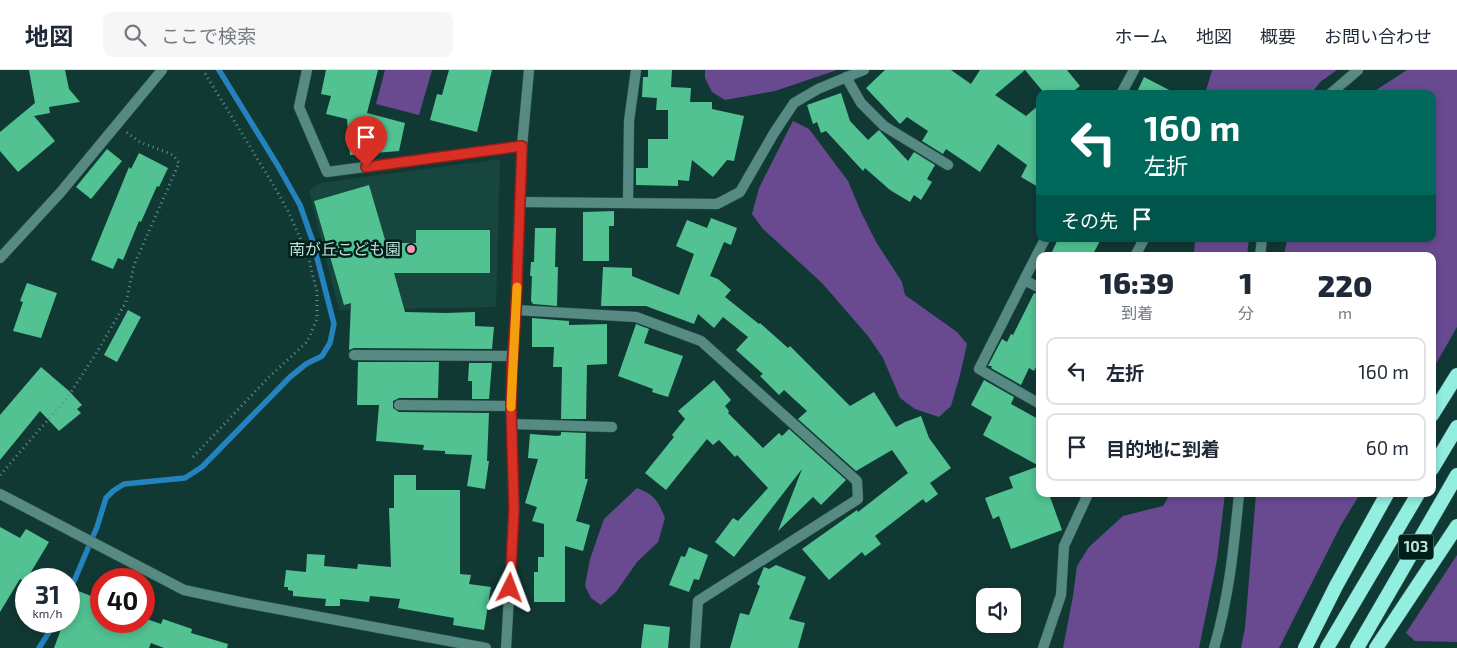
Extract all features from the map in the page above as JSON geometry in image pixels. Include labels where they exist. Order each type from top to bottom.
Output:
[{"type":"highway","points":[[1436,409],[1457,375]]},
{"type":"highway","points":[[1436,464],[1457,427]]},
{"type":"highway","name":"103","points":[[1357,648],[1455,479]]},
{"type":"highway","points":[[1305,648],[1336,586],[1385,497]]},
{"type":"highway","name":"103","points":[[1327,648],[1416,497]]},
{"type":"highway","points":[[1376,648],[1457,526]]},
{"type":"street","points":[[0,258],[60,193],[162,70]]},
{"type":"street","points":[[307,70],[299,107],[327,172],[522,146]]},
{"type":"street","points":[[506,648],[514,509],[511,406],[519,202],[529,70]]},
{"type":"street","points":[[628,203],[629,121],[636,70]]},
{"type":"street","points":[[519,202],[717,204],[740,192],[774,133],[794,103],[818,89],[864,70]]},
{"type":"street","points":[[1123,90],[1134,70]]},
{"type":"street","points":[[1335,90],[1358,70]]},
{"type":"street","points":[[846,77],[861,103],[884,126],[948,165]]},
{"type":"street","points":[[1036,257],[980,369],[1036,402]]},
{"type":"street","points":[[1024,280],[1036,286]]},
{"type":"street","points":[[516,310],[636,317],[701,341],[857,481],[858,500],[698,601],[695,648]]},
{"type":"street","points":[[354,355],[513,356]]},
{"type":"street","points":[[399,404],[511,406]]},
{"type":"street","points":[[512,424],[612,427]]},
{"type":"street","points":[[0,494],[184,590],[486,648]]},
{"type":"street","points":[[1043,648],[1061,595],[1064,546],[1087,497]]},
{"type":"street","points":[[1214,648],[1221,624],[1229,581],[1239,497]]},
{"type":"path","points":[[193,456],[269,377],[307,342],[317,319],[317,292],[308,256],[288,211],[203,70]]},
{"type":"path","points":[[0,475],[66,398],[97,352],[126,302],[134,265],[179,163],[173,155],[140,142],[116,124]]},
{"type":"shaded area","points":[[385,70],[432,70],[419,115],[376,104]]},
{"type":"shaded area","points":[[705,70],[837,70],[775,91],[725,100],[712,92],[705,78]]},
{"type":"shaded area","points":[[1212,70],[1337,70],[1320,82],[1314,90],[1206,90]]},
{"type":"shaded area","points":[[1407,70],[1457,70],[1457,327],[1436,364],[1436,252],[1285,252],[1286,242],[1436,242],[1436,90],[1376,90]]},
{"type":"shaded area","points":[[793,121],[809,129],[848,181],[876,242],[902,282],[905,295],[957,332],[967,344],[951,406],[939,417],[915,409],[900,398],[883,358],[868,336],[822,283],[763,229],[752,214],[759,188]]},
{"type":"shaded area","name":"南が丘こども園","points":[[500,159],[496,307],[339,310],[309,191],[319,183]]},
{"type":"shaded area","points":[[1195,242],[1249,242],[1247,252],[1194,252]]},
{"type":"shaded area","points":[[637,488],[655,499],[665,518],[658,542],[637,562],[616,592],[601,605],[591,598],[585,586],[590,559],[604,519]]},
{"type":"shaded area","points":[[1168,497],[1225,497],[1217,560],[1199,648],[1063,648],[1077,566],[1089,547],[1123,516],[1163,506]]},
{"type":"shaded area","points":[[1256,497],[1358,497],[1341,525],[1279,648],[1241,648],[1245,628]]},
{"type":"shaded area","points":[[1457,555],[1457,642],[1415,641],[1406,633]]},
{"type":"building","points":[[29,70],[65,70],[69,89],[80,102],[49,107],[50,113],[34,116],[55,141],[18,172],[0,151],[0,132],[35,103]]},
{"type":"building","points":[[326,70],[378,70],[367,113],[405,123],[399,151],[350,155],[347,119],[326,114],[331,96],[321,94]]},
{"type":"building","points":[[449,70],[492,70],[477,132],[430,120],[437,94],[442,95]]},
{"type":"building","points":[[648,70],[672,70],[671,87],[691,88],[690,102],[712,102],[712,109],[744,116],[734,161],[727,160],[713,177],[692,160],[689,181],[678,180],[678,186],[636,185],[636,168],[648,168],[648,139],[668,139],[668,110],[656,110],[657,98],[642,97],[643,77],[648,77]]},
{"type":"building","points":[[885,70],[951,70],[971,84],[980,70],[1025,70],[995,95],[1026,116],[1036,107],[1036,186],[1021,177],[1027,165],[998,144],[980,172],[946,149],[943,154],[922,141],[928,131],[907,117],[900,124],[866,88]]},
{"type":"building","points":[[1025,70],[1067,70],[1080,86],[1075,90],[1042,90]]},
{"type":"building","points":[[1144,77],[1169,90],[1138,90]]},
{"type":"building","points":[[841,93],[850,121],[868,140],[879,130],[908,161],[914,152],[935,165],[927,179],[932,182],[921,200],[914,195],[910,202],[890,190],[865,168],[863,171],[826,131],[821,133],[817,122],[813,124],[807,105]]},
{"type":"building","points":[[107,149],[122,161],[91,199],[76,187]]},
{"type":"building","points":[[139,153],[168,168],[159,187],[157,186],[141,222],[139,221],[123,260],[118,258],[113,269],[91,260],[129,167],[131,169]]},
{"type":"building","points":[[369,185],[386,243],[416,243],[416,230],[490,230],[490,273],[394,273],[405,312],[475,312],[475,326],[494,327],[492,349],[354,348],[349,350],[351,303],[344,305],[314,201]]},
{"type":"building","points":[[614,211],[614,226],[609,226],[609,261],[583,261],[583,212]]},
{"type":"building","points":[[711,218],[737,228],[731,245],[724,242],[710,276],[718,279],[731,290],[725,297],[760,323],[788,348],[790,346],[850,406],[874,392],[896,427],[921,416],[929,438],[951,468],[930,483],[938,494],[926,503],[923,499],[875,536],[881,544],[865,556],[862,552],[829,580],[802,549],[857,510],[858,512],[908,473],[892,450],[856,471],[798,419],[807,411],[784,390],[779,395],[760,376],[763,374],[736,350],[748,337],[723,317],[714,328],[698,314],[694,324],[646,306],[601,306],[603,267],[632,268],[632,276],[679,295],[694,254],[676,246],[687,220],[707,228]]},
{"type":"building","points":[[535,228],[556,228],[557,306],[533,304],[531,301],[532,276],[530,276],[531,262],[534,262]]},
{"type":"building","points":[[1057,242],[1099,242],[1094,252],[1052,252]]},
{"type":"building","points":[[27,283],[57,293],[41,338],[13,331],[23,302],[20,301]]},
{"type":"building","points":[[1034,293],[1036,294],[1036,367],[1034,371],[1029,368],[1021,385],[991,368],[992,366],[988,366],[1002,339],[1007,342],[1011,334],[1013,335]]},
{"type":"building","points":[[128,310],[141,317],[117,362],[104,355]]},
{"type":"building","points":[[532,318],[569,321],[569,325],[607,324],[607,364],[587,365],[586,419],[561,419],[562,367],[553,367],[554,347],[532,347]]},
{"type":"building","points":[[636,324],[649,329],[644,343],[683,356],[668,397],[652,392],[653,389],[618,376]]},
{"type":"building","points":[[358,362],[439,362],[438,398],[399,398],[393,401],[393,408],[399,412],[489,413],[487,461],[489,461],[485,489],[467,486],[472,455],[445,454],[445,451],[423,450],[424,445],[376,441],[379,405],[357,405]]},
{"type":"building","points":[[469,363],[492,363],[489,399],[472,399],[472,381],[468,381]]},
{"type":"building","points":[[41,367],[82,405],[77,409],[81,413],[59,431],[40,411],[0,460],[0,415]]},
{"type":"building","points":[[714,380],[731,400],[725,406],[729,411],[728,413],[763,448],[779,433],[782,436],[789,429],[846,480],[821,505],[813,497],[778,531],[802,469],[734,557],[715,542],[733,518],[738,521],[768,488],[737,455],[735,457],[719,440],[713,445],[707,439],[666,490],[645,473],[674,437],[672,435],[685,419],[678,411]]},
{"type":"building","points":[[984,380],[1014,397],[1011,404],[1036,418],[1036,464],[983,435],[992,417],[971,405]]},
{"type":"building","points":[[561,432],[586,433],[585,479],[588,479],[576,521],[590,525],[583,551],[565,546],[565,602],[534,602],[534,572],[538,572],[538,557],[544,557],[544,524],[532,521],[537,507],[525,503],[538,459],[528,458],[530,434],[558,436],[561,435]]},
{"type":"building","points":[[1036,467],[1036,497],[1050,497],[1062,530],[1011,549],[999,516],[993,519],[985,498],[1013,488],[1009,477]]},
{"type":"building","points":[[394,475],[416,475],[416,490],[460,490],[460,574],[471,575],[469,584],[491,587],[484,630],[453,625],[454,618],[398,608],[400,599],[370,596],[369,602],[340,599],[340,606],[325,606],[326,599],[293,596],[293,591],[288,590],[288,587],[284,587],[286,570],[306,572],[307,554],[325,555],[324,566],[357,569],[358,564],[391,567],[389,508],[394,508]]},
{"type":"building","points":[[0,527],[20,538],[26,529],[49,542],[33,568],[15,568],[15,587],[0,612]]},
{"type":"building","points":[[689,547],[708,555],[699,580],[694,579],[689,592],[669,585],[681,556],[685,557]]},
{"type":"building","points":[[776,565],[806,577],[789,619],[805,623],[798,648],[730,648],[740,613],[749,615],[760,586],[757,584],[764,567],[769,569]]},
{"type":"building","points":[[80,592],[90,596],[90,633],[155,633],[155,622],[161,624],[163,619],[192,629],[191,633],[228,644],[227,648],[164,648],[151,643],[149,648],[54,648],[60,633],[80,633]]},
{"type":"building","points":[[644,624],[670,627],[668,648],[641,648]]},
{"type":"waterway","points":[[80,568],[97,527],[106,498],[113,491],[124,484],[185,478],[202,467],[290,377],[306,364],[322,356],[330,343],[334,324],[313,242],[300,205],[219,70]]},
{"type":"waterway","points":[[39,648],[48,633]]},
{"type":"slow traffic","points":[[511,407],[517,287]]},
{"type":"place","name":"南が丘こども園","points":[[411,249]]},
{"type":"route","points":[[366,167],[522,146],[512,367],[511,406],[514,509],[510,588]]}]
